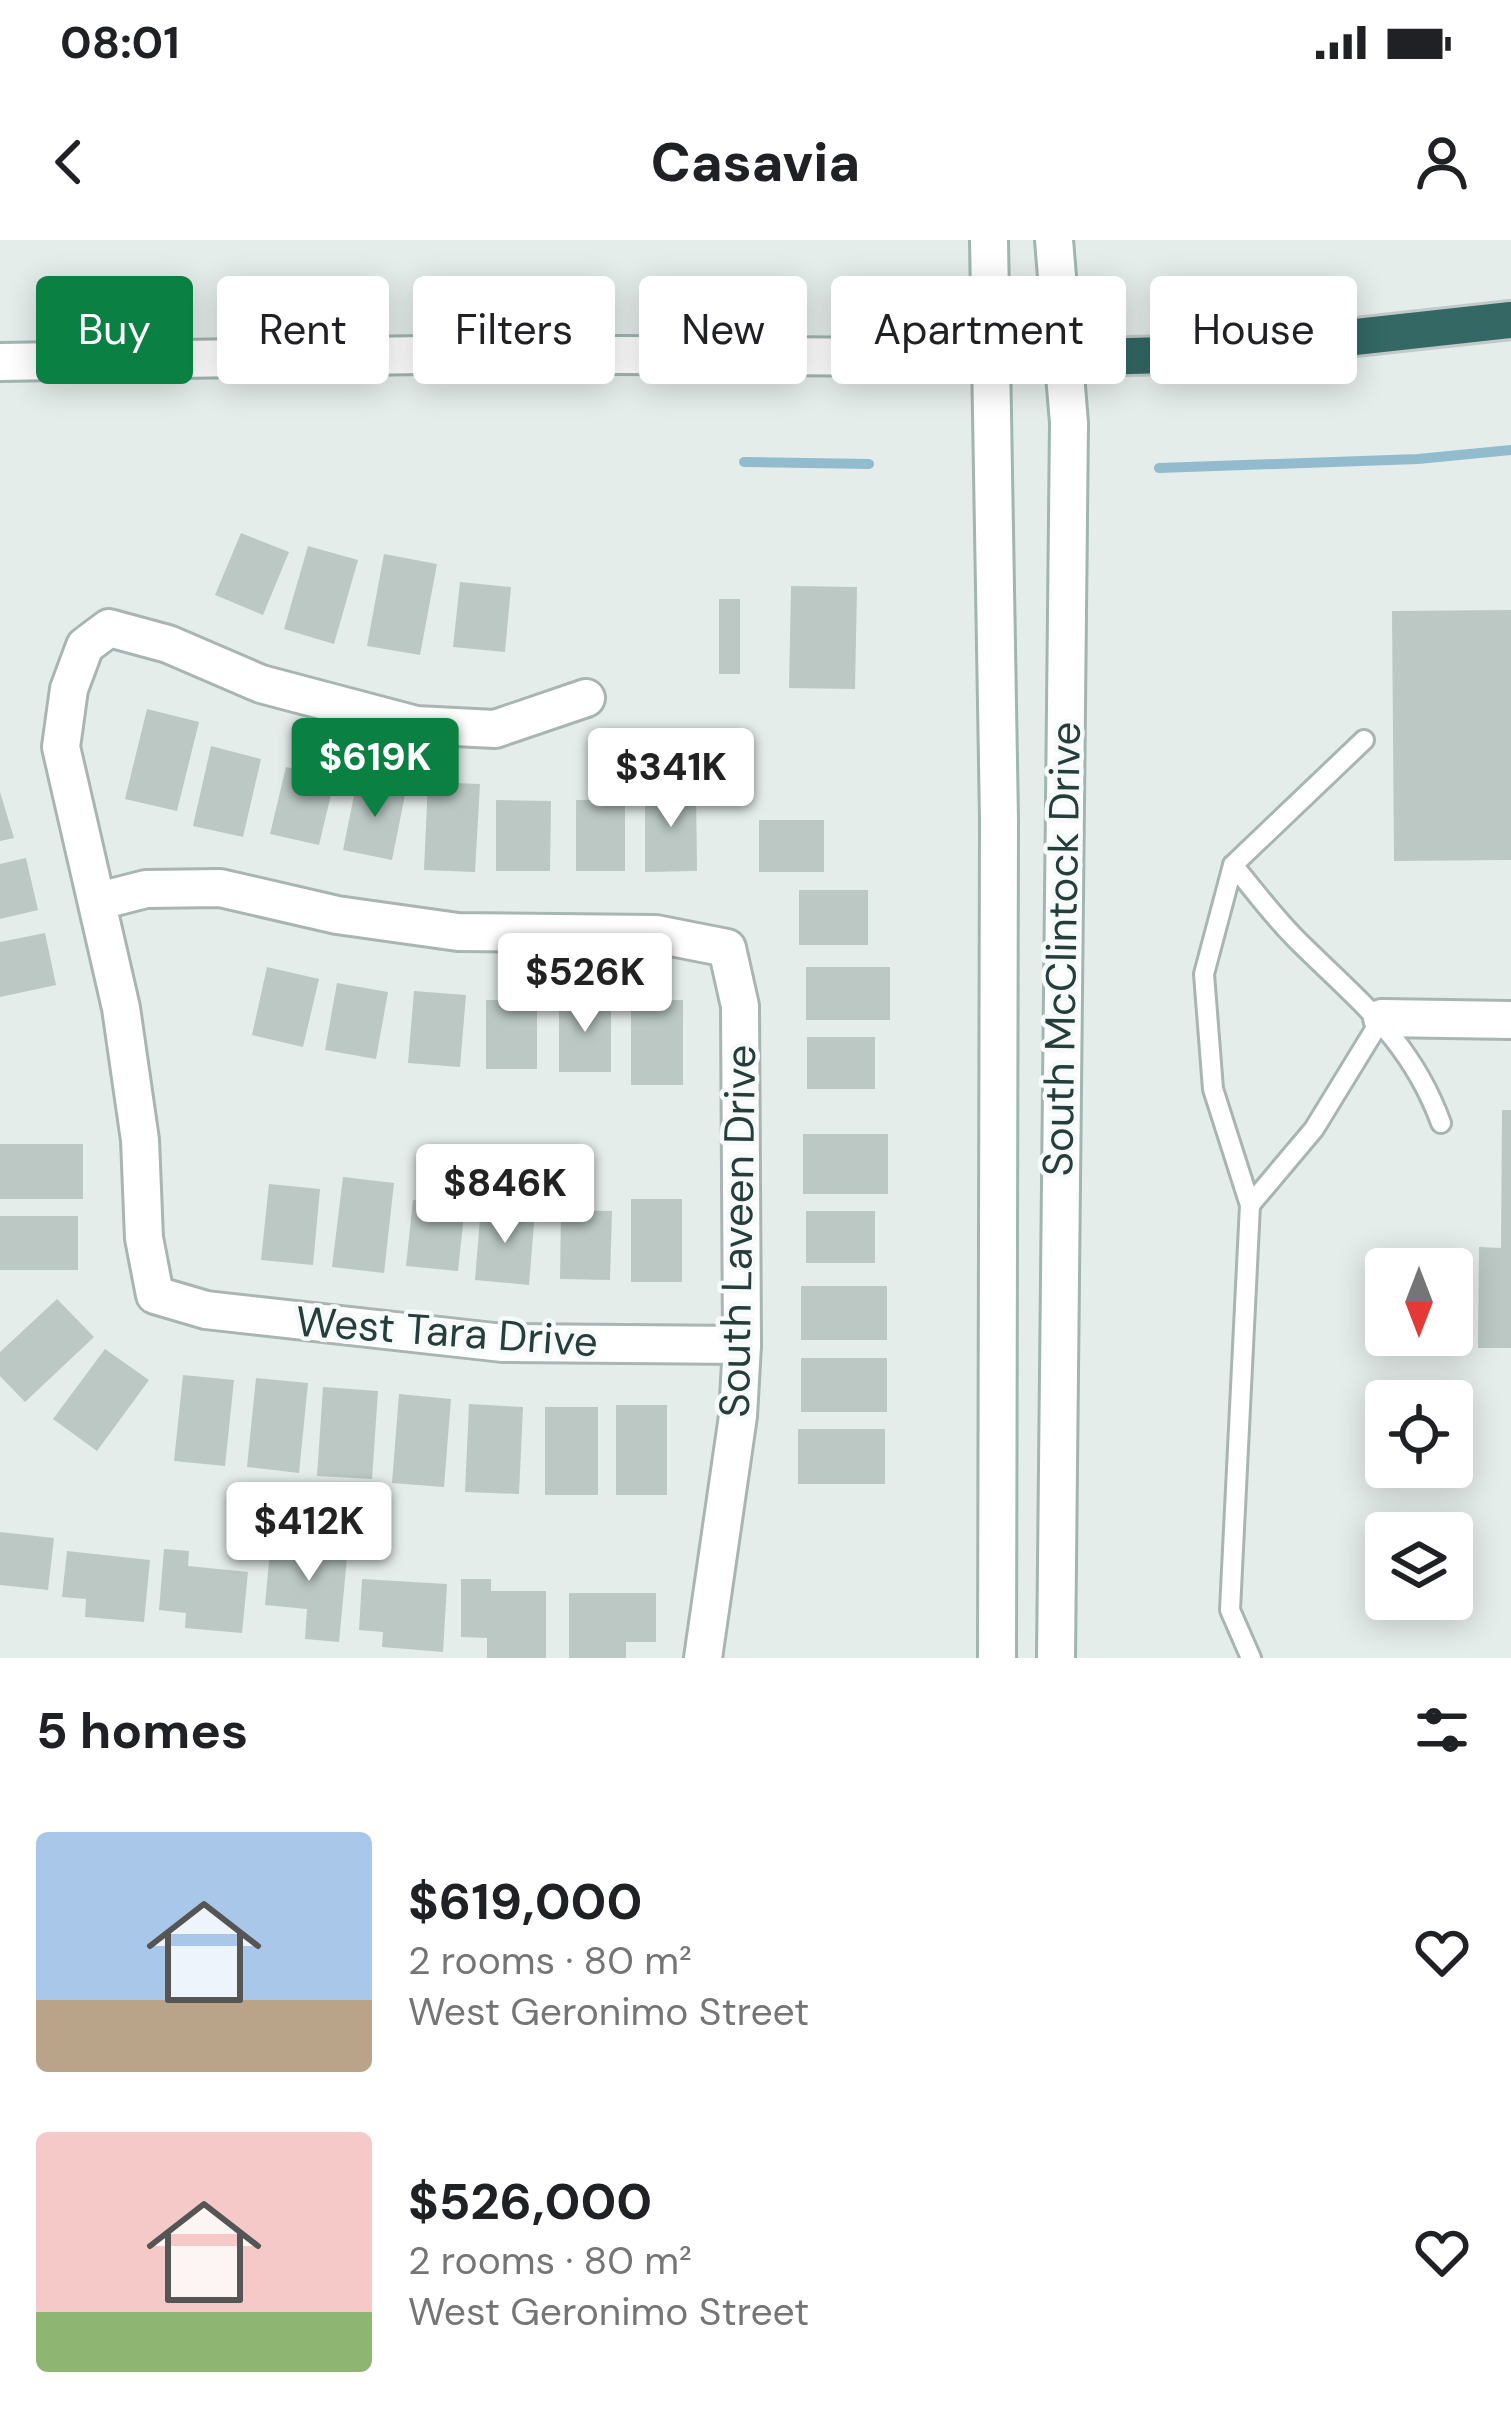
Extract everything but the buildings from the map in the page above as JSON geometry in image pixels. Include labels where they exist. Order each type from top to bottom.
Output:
[{"type":"highway","points":[[1126,356],[1200,354],[1511,320]]},
{"type":"street","name":"South McClintock Drive","points":[[989,240],[990,276]]},
{"type":"street","name":"South McClintock Drive","points":[[1054,240],[1056,276]]},
{"type":"street","points":[[0,362],[484,354],[831,355]]},
{"type":"street","name":"South McClintock Drive","points":[[992,384],[999,820],[997,1658]]},
{"type":"street","name":"South McClintock Drive","points":[[1055,1658],[1069,447],[1064,384]]},
{"type":"street","points":[[99,902],[74,822],[61,747],[69,689],[85,646],[109,628],[168,644],[261,684],[416,725],[495,730],[586,698]]},
{"type":"street","name":"South Laveen Drive","points":[[99,902],[146,889],[220,888],[338,915],[458,932],[656,934],[727,948],[740,1006],[742,1345],[738,1416],[703,1658]]},
{"type":"street","name":"West Tara Drive","points":[[99,902],[140,1140],[144,1238],[155,1295],[206,1310],[502,1342],[742,1345]]},
{"type":"street","points":[[1382,1018],[1511,1020]]},
{"type":"lane","points":[[1251,1658],[1230,1610],[1250,1205],[1213,1089],[1204,974],[1233,865],[1364,740]]},
{"type":"lane","points":[[1233,865],[1296,940],[1382,1018],[1429,1089],[1441,1124]]},
{"type":"lane","points":[[1250,1205],[1314,1129],[1382,1018]]},
{"type":"waterway","points":[[1159,468],[1418,459],[1511,450]]},
{"type":"waterway","points":[[744,462],[869,464]]}]
